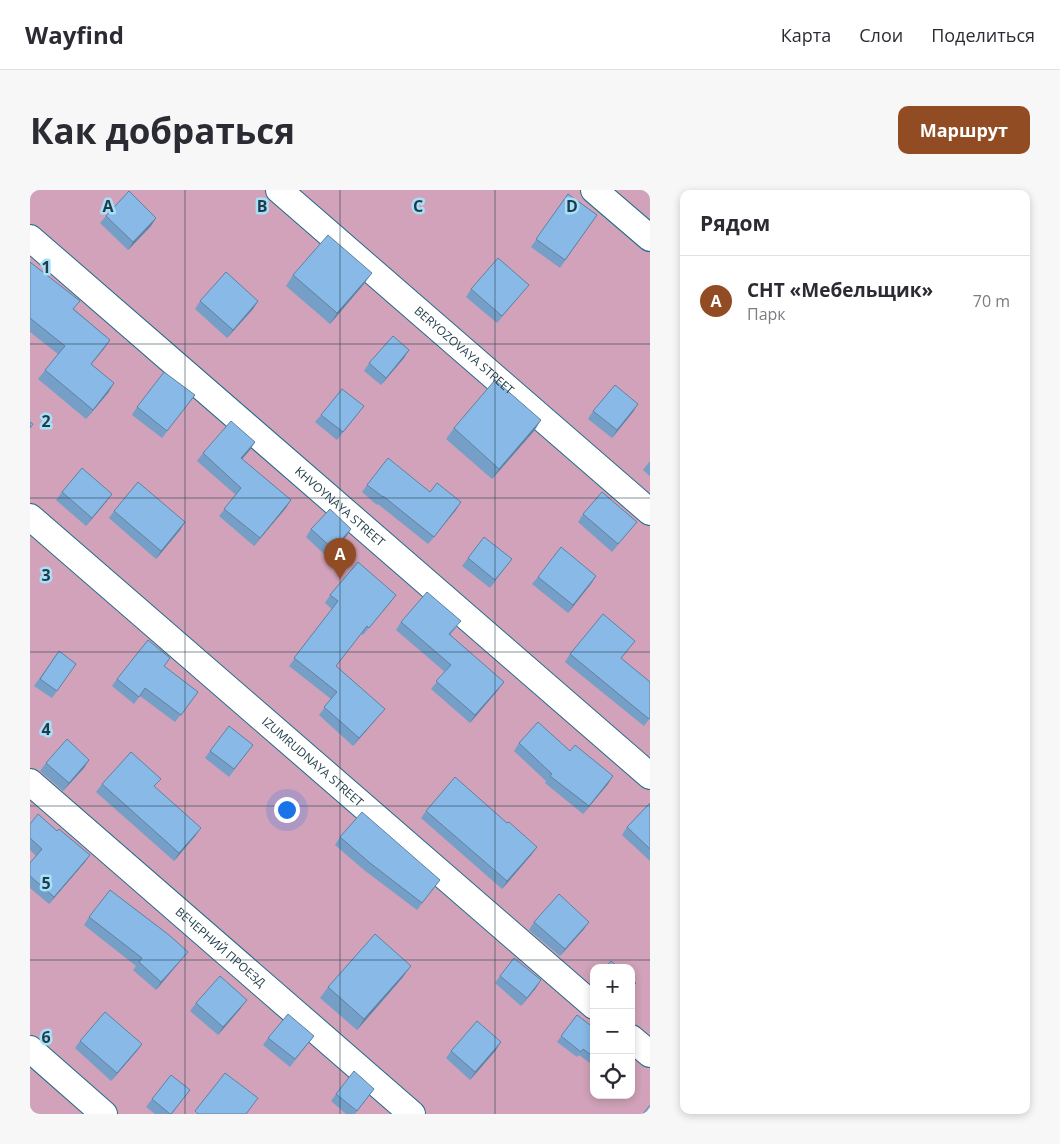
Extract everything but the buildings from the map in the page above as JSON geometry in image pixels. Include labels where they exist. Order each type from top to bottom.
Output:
[{"type":"street","name":"BERYOZOVAYA STREET","points":[[278,190],[650,512]]},
{"type":"street","points":[[594,190],[650,238]]},
{"type":"street","name":"KHVOYNAYA STREET","points":[[30,238],[650,776]]},
{"type":"street","name":"IZUMRUDNAYA STREET","points":[[30,517],[590,1003]]},
{"type":"street","name":"ВЕЧЕРНИЙ ПРОЕЗД","points":[[30,782],[412,1114]]},
{"type":"street","points":[[635,1041],[650,1054]]},
{"type":"street","points":[[30,1049],[104,1114]]},
{"type":"shaded area","points":[[30,190],[650,190],[650,1114],[30,1114]]},
{"type":"place","name":"СНТ «Мебельщик»","points":[[340,579]]}]
